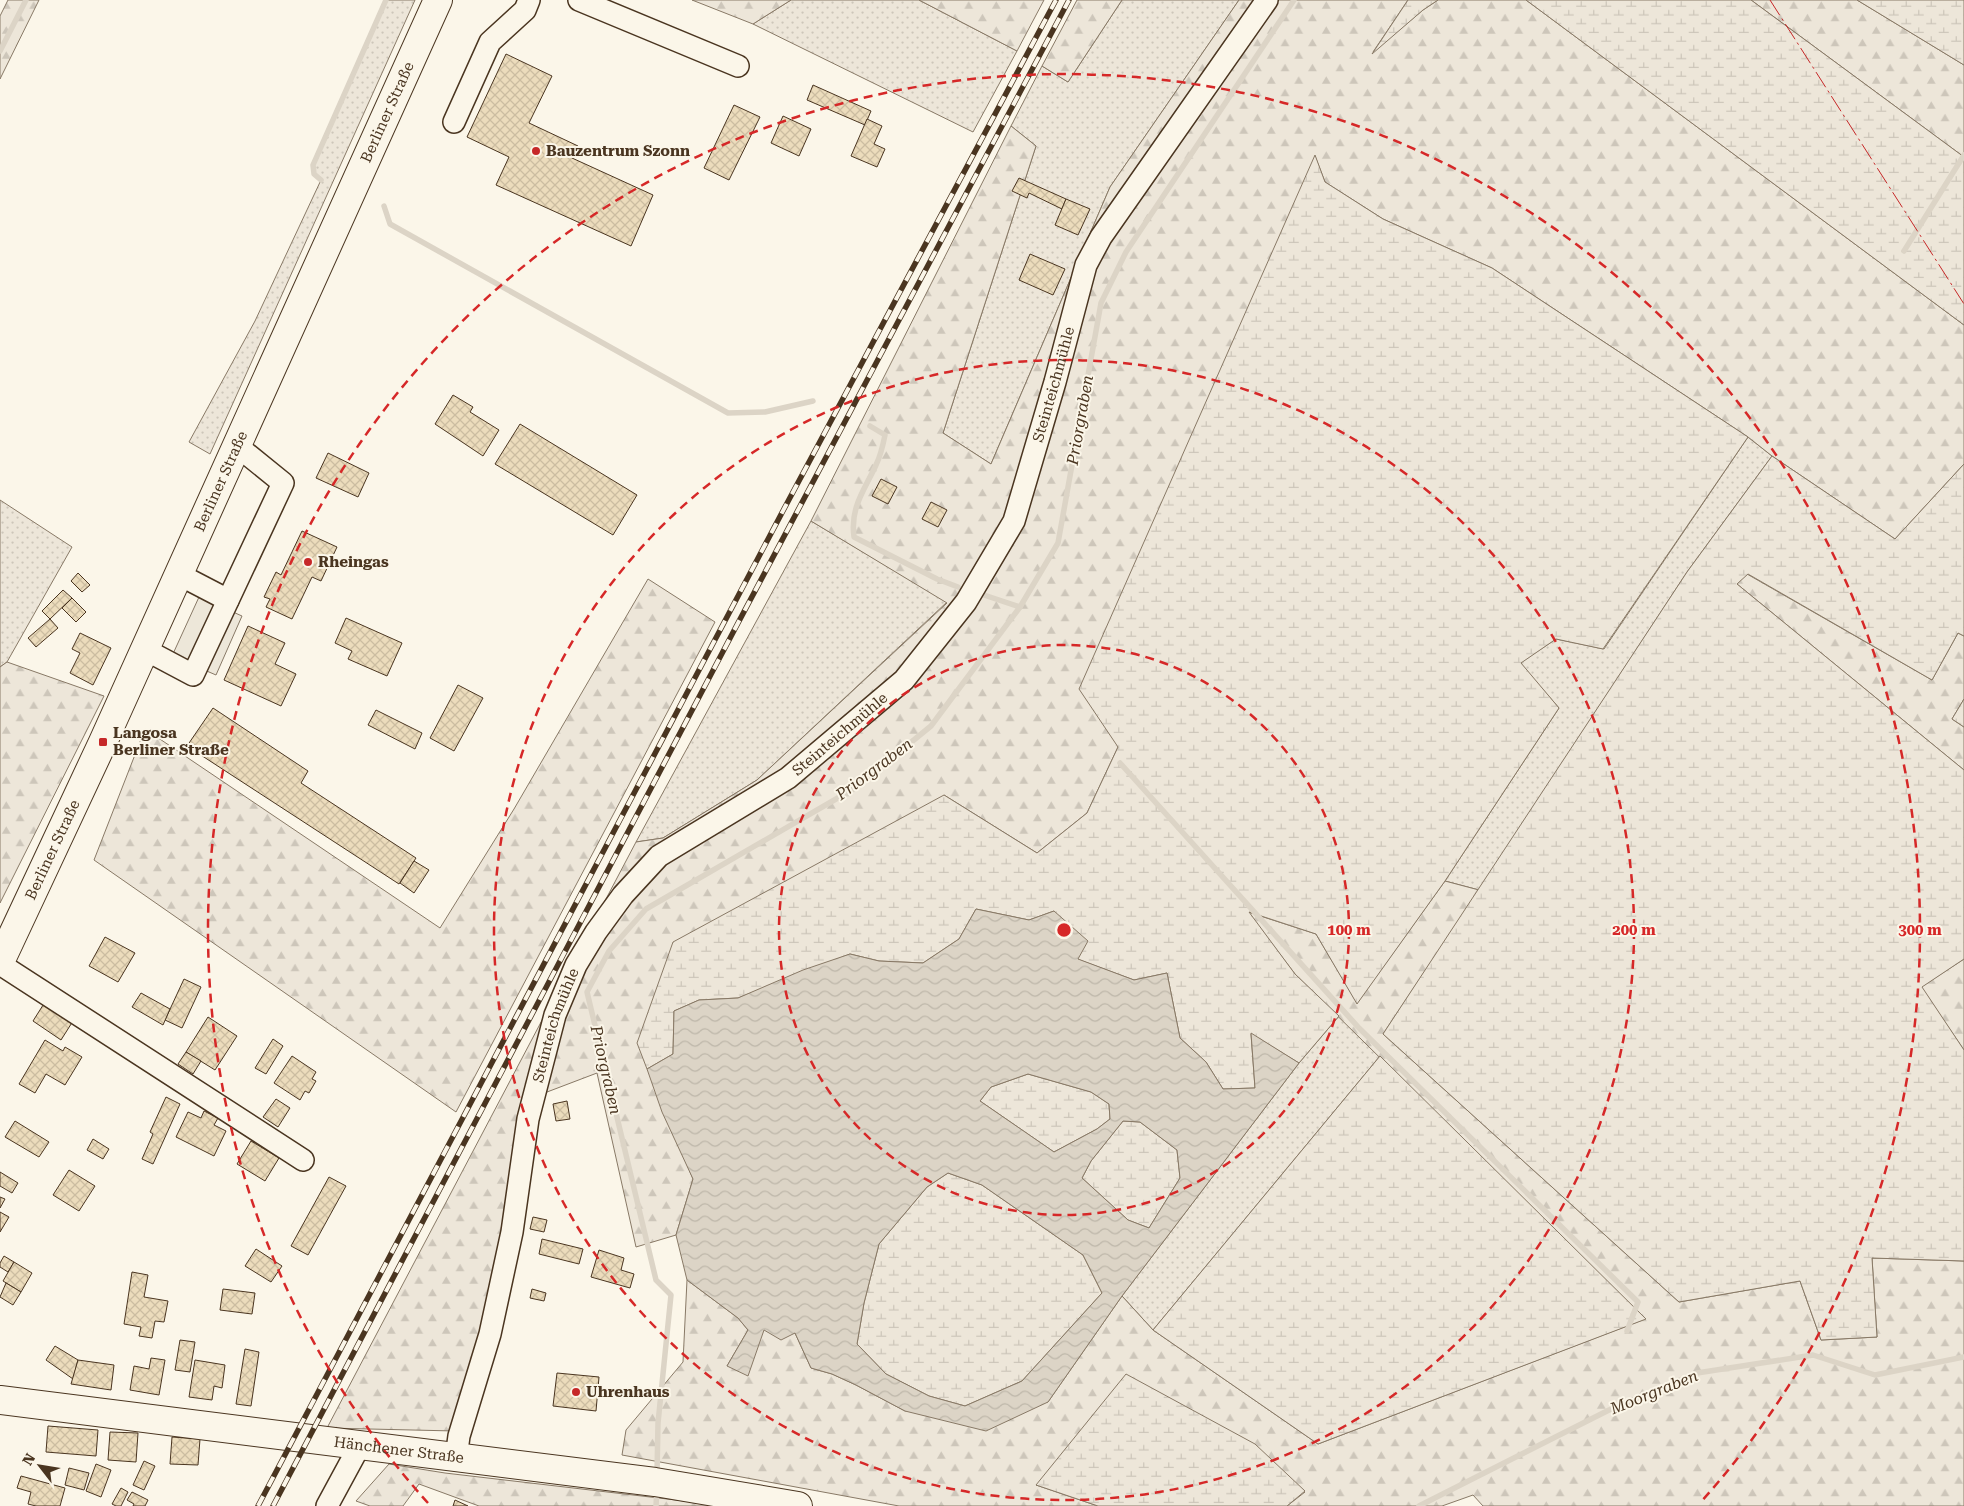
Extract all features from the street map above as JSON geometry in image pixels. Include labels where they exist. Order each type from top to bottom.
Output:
[{"type":"main road","name":"Berliner Straße","points":[[0,963],[103,742],[438,0]]},
{"type":"main road","name":"Hänchener Straße","points":[[0,1400],[655,1482],[798,1506]]},
{"type":"street","points":[[454,122],[490,42],[525,10],[529,0]]},
{"type":"street","points":[[579,0],[738,66]]},
{"type":"street","name":"Steinteichmühle","points":[[456,1458],[459,1436],[490,1334],[512,1232],[528,1118],[555,1015],[576,966],[596,932],[623,895],[659,856],[788,778],[904,680],[966,602],[1014,521],[1055,382],[1086,265],[1101,237],[1266,0]]},
{"type":"street","points":[[144,649],[194,675],[283,483],[236,445]]},
{"type":"street","points":[[178,574],[228,600]]},
{"type":"street","name":"Berliner Straße","points":[[0,963],[304,1160]]},
{"type":"street","points":[[327,1506],[360,1445]]},
{"type":"green space","points":[[8,0],[39,0],[0,79],[0,16]]},
{"type":"green space","points":[[386,0],[415,0],[210,454],[189,442],[255,321],[321,180],[314,174],[313,165]]},
{"type":"green space","points":[[692,0],[791,0],[753,24]]},
{"type":"green space","points":[[791,0],[919,0],[1017,51],[973,132],[753,24]]},
{"type":"green space","points":[[919,0],[1044,0],[1017,51]]},
{"type":"green space","points":[[1077,0],[1122,0],[1068,82],[1042,66]]},
{"type":"green space","points":[[1122,0],[1239,0],[1110,187],[991,464],[943,433],[1036,146],[1011,126],[1042,66],[1068,82]]},
{"type":"green space","points":[[1239,0],[1408,0],[1373,52],[1423,10],[1438,0],[1526,0],[1964,325],[1964,464],[1895,539],[1772,456],[1748,437],[1492,268],[1383,219],[1325,182],[1315,156],[1118,747],[1087,813],[1037,853],[944,795],[681,1150],[693,1179],[676,1235],[636,1247],[597,1073],[526,1100],[508,1230],[455,1431],[327,1428],[636,842],[663,838],[757,780],[947,603],[811,521],[1011,126],[1036,146],[943,433],[991,464],[1110,187]]},
{"type":"green space","points":[[1408,0],[1438,0],[1423,10],[1372,54]]},
{"type":"green space","points":[[1526,0],[1751,0],[1964,157],[1964,325]]},
{"type":"green space","points":[[1751,0],[1857,0],[1964,65],[1964,157]]},
{"type":"green space","points":[[1857,0],[1964,0],[1964,65]]},
{"type":"green space","points":[[1315,155],[1325,182],[1383,219],[1492,268],[1748,437],[1603,649],[1556,639],[1521,663],[1559,708],[1445,881],[1357,1004],[1316,934],[1249,912],[1295,974],[1339,1016],[1299,1063],[1251,1034],[1255,1088],[1223,1089],[1206,1062],[1180,1038],[1167,973],[1134,980],[1077,959],[1054,911],[1029,920],[976,909],[959,939],[923,963],[879,961],[850,954],[738,998],[699,1000],[674,1011],[673,1054],[647,1069],[637,1043],[673,942],[944,795],[1037,853],[1087,813],[1118,747],[1079,689]]},
{"type":"green space","points":[[1748,437],[1772,456],[1687,572],[1479,890],[1445,881],[1559,708],[1520,663],[1556,639],[1604,649]]},
{"type":"green space","points":[[1772,456],[1895,539],[1964,464],[1964,636],[1958,633],[1932,680],[1748,574],[1737,584],[1964,770],[1964,959],[1922,987],[1964,1050],[1964,1261],[1872,1258],[1877,1337],[1821,1340],[1800,1281],[1679,1302],[1383,1034],[1687,572]]},
{"type":"green space","points":[[0,500],[72,547],[7,662],[0,667]]},
{"type":"green space","points":[[811,521],[947,602],[757,780],[663,838],[636,842]]},
{"type":"green space","points":[[1747,574],[1932,680],[1958,633],[1964,636],[1964,699],[1952,719],[1964,727],[1964,770],[1737,584]]},
{"type":"green space","points":[[648,579],[715,622],[456,1112],[94,860],[145,729],[440,928],[514,809]]},
{"type":"green space","points":[[7,662],[104,696],[0,903],[0,667]]},
{"type":"green space","points":[[1964,699],[1964,727],[1952,719]]},
{"type":"green space","points":[[1445,881],[1479,890],[1383,1034],[1679,1302],[1800,1281],[1821,1340],[1877,1337],[1872,1258],[1964,1261],[1964,1506],[1483,1506],[1473,1495],[1442,1506],[1287,1506],[1305,1492],[1036,1485],[1098,1506],[899,1506],[622,1455],[626,1430],[683,1362],[687,1280],[738,1318],[748,1330],[727,1366],[764,1329],[795,1333],[811,1368],[832,1374],[905,1411],[1048,1402],[1122,1296],[1153,1330],[1318,1444],[1645,1319],[1295,974],[1248,912],[1316,934],[1357,1003]]},
{"type":"green space","points":[[1964,959],[1964,1050],[1921,987]]},
{"type":"green space","points":[[1339,1016],[1380,1056],[1153,1330],[1122,1296],[1299,1063]]},
{"type":"green space","points":[[1380,1056],[1646,1319],[1318,1444],[1153,1330]]},
{"type":"green space","points":[[1028,1074],[1091,1092],[1109,1104],[1110,1119],[1097,1129],[1054,1152],[980,1101],[991,1087]]},
{"type":"green space","points":[[1123,1121],[1140,1122],[1177,1150],[1180,1178],[1149,1228],[1128,1220],[1082,1178],[1091,1161]]},
{"type":"green space","points":[[948,1173],[982,1185],[1083,1255],[1102,1293],[1022,1381],[965,1406],[929,1396],[886,1374],[857,1344],[864,1303],[879,1244],[927,1187]]},
{"type":"green space","points":[[1126,1374],[1255,1444],[1305,1491],[1287,1506],[1098,1506],[1036,1485]]},
{"type":"green space","points":[[389,1464],[445,1473],[727,1506],[479,1506],[419,1484],[403,1506],[370,1506],[356,1501]]},
{"type":"shaded area","points":[[199,597],[242,616],[216,675],[172,656]]},
{"type":"water","points":[[976,909],[1029,920],[1054,911],[1088,941],[1078,959],[1134,980],[1167,973],[1180,1038],[1206,1062],[1223,1089],[1255,1088],[1251,1033],[1299,1063],[1122,1296],[1048,1402],[986,1431],[905,1411],[832,1374],[811,1368],[795,1333],[781,1340],[764,1330],[748,1376],[727,1366],[748,1330],[738,1318],[687,1280],[676,1235],[693,1179],[662,1112],[647,1069],[673,1054],[674,1011],[699,1000],[738,998],[803,970],[850,954],[879,961],[923,963],[959,939]],"holes":[[[1028,1074],[1091,1092],[1109,1104],[1110,1119],[1097,1129],[1054,1152],[980,1101],[991,1087]],[[1123,1121],[1140,1122],[1177,1150],[1180,1178],[1149,1228],[1128,1220],[1082,1178],[1091,1161]],[[948,1173],[982,1185],[1083,1255],[1102,1293],[1022,1381],[965,1406],[929,1396],[886,1374],[857,1344],[864,1303],[879,1244],[927,1187]]]},
{"type":"building","name":"Bauzentrum Szonn","points":[[506,54],[552,76],[529,123],[578,146],[572,158],[653,195],[631,246],[496,185],[509,157],[467,137]]},
{"type":"building","points":[[813,85],[871,111],[865,125],[807,100]]},
{"type":"building","points":[[734,105],[760,117],[729,180],[704,168]]},
{"type":"building","points":[[783,116],[811,129],[799,156],[771,143]]},
{"type":"building","points":[[867,119],[882,126],[874,144],[885,149],[877,167],[851,156]]},
{"type":"building","points":[[1019,178],[1066,199],[1062,209],[1029,193],[1027,198],[1012,191]]},
{"type":"building","points":[[1066,199],[1090,209],[1078,235],[1055,225]]},
{"type":"building","points":[[1030,254],[1065,269],[1053,295],[1019,280]]},
{"type":"building","points":[[453,395],[473,407],[470,412],[499,430],[483,456],[435,424]]},
{"type":"building","points":[[520,424],[637,495],[613,535],[495,464]]},
{"type":"building","points":[[328,453],[369,473],[358,497],[316,478]]},
{"type":"building","points":[[881,479],[897,487],[888,504],[872,496]]},
{"type":"building","points":[[931,502],[947,510],[938,527],[922,519]]},
{"type":"building","points":[[302,531],[337,547],[321,581],[312,577],[292,619],[266,607],[270,599],[264,597],[276,572],[281,575]]},
{"type":"building","points":[[78,573],[90,585],[82,592],[71,581]]},
{"type":"building","points":[[63,590],[72,598],[50,619],[42,611]]},
{"type":"building","points":[[72,598],[86,612],[76,622],[62,608]]},
{"type":"building","points":[[346,618],[402,643],[387,676],[348,659],[352,651],[335,643]]},
{"type":"building","points":[[50,619],[58,628],[36,647],[28,638]]},
{"type":"building","points":[[248,626],[285,643],[275,664],[296,674],[281,706],[224,680]]},
{"type":"building","points":[[80,633],[111,648],[93,685],[70,673],[80,653],[72,649]]},
{"type":"building","points":[[458,685],[483,698],[454,751],[430,738]]},
{"type":"building","points":[[213,708],[308,771],[301,783],[416,858],[399,884],[187,746]]},
{"type":"building","points":[[376,710],[422,733],[415,749],[368,725]]},
{"type":"building","points":[[414,861],[429,870],[414,893],[400,883]]},
{"type":"building","points":[[105,937],[135,953],[118,982],[89,966]]},
{"type":"building","points":[[184,979],[201,987],[182,1028],[165,1020]]},
{"type":"building","points":[[141,993],[170,1009],[163,1025],[132,1007]]},
{"type":"building","points":[[45,1002],[73,1021],[61,1040],[33,1021]]},
{"type":"building","points":[[208,1017],[237,1036],[215,1070],[186,1052]]},
{"type":"building","points":[[273,1039],[283,1046],[266,1074],[255,1068]]},
{"type":"building","points":[[45,1040],[63,1051],[65,1047],[82,1057],[65,1085],[46,1074],[35,1093],[19,1084]]},
{"type":"building","points":[[186,1052],[201,1061],[193,1074],[178,1064]]},
{"type":"building","points":[[292,1056],[316,1072],[312,1079],[316,1081],[309,1093],[305,1091],[300,1100],[274,1083]]},
{"type":"building","points":[[166,1097],[180,1104],[153,1164],[142,1159],[153,1134],[150,1132]]},
{"type":"building","points":[[276,1099],[290,1108],[278,1127],[263,1117]]},
{"type":"building","points":[[567,1101],[570,1119],[556,1121],[553,1104]]},
{"type":"building","points":[[204,1111],[218,1118],[214,1125],[226,1131],[214,1156],[176,1137],[188,1112],[201,1118]]},
{"type":"building","points":[[15,1121],[49,1142],[39,1157],[5,1137]]},
{"type":"building","points":[[93,1139],[109,1149],[103,1159],[87,1150]]},
{"type":"building","points":[[251,1141],[279,1158],[265,1181],[237,1164]]},
{"type":"building","points":[[69,1170],[95,1186],[79,1211],[53,1195]]},
{"type":"building","points":[[0,1172],[18,1183],[12,1193],[0,1186]]},
{"type":"building","points":[[329,1177],[346,1186],[308,1255],[291,1246]]},
{"type":"building","points":[[0,1197],[5,1199],[0,1208]]},
{"type":"building","points":[[0,1212],[9,1217],[0,1232]]},
{"type":"building","points":[[533,1217],[547,1220],[544,1232],[530,1229]]},
{"type":"building","points":[[542,1239],[583,1249],[579,1264],[539,1254]]},
{"type":"building","points":[[256,1249],[282,1266],[271,1282],[245,1266]]},
{"type":"building","points":[[599,1250],[624,1258],[621,1270],[634,1274],[630,1288],[591,1277]]},
{"type":"building","points":[[4,1256],[14,1262],[8,1272],[0,1267]]},
{"type":"building","points":[[14,1262],[32,1273],[21,1292],[3,1281]]},
{"type":"building","points":[[132,1272],[148,1275],[144,1297],[168,1301],[164,1322],[155,1321],[152,1338],[139,1336],[141,1327],[124,1324]]},
{"type":"building","points":[[6,1283],[21,1292],[13,1305],[0,1297]]},
{"type":"building","points":[[223,1289],[255,1293],[252,1314],[220,1310]]},
{"type":"building","points":[[532,1289],[546,1293],[544,1301],[530,1298]]},
{"type":"building","points":[[180,1340],[195,1342],[190,1372],[175,1370]]},
{"type":"building","points":[[55,1346],[78,1360],[73,1379],[46,1360]]},
{"type":"building","points":[[245,1349],[259,1352],[251,1406],[236,1404]]},
{"type":"building","points":[[151,1358],[165,1360],[159,1395],[130,1390],[134,1366],[149,1369]]},
{"type":"building","points":[[78,1360],[114,1365],[111,1390],[71,1384]]},
{"type":"building","points":[[195,1360],[225,1365],[222,1388],[214,1386],[212,1400],[189,1397]]},
{"type":"building","name":"Uhrenhaus","points":[[557,1373],[599,1377],[596,1411],[553,1406]]},
{"type":"building","points":[[48,1426],[98,1430],[96,1456],[46,1452]]},
{"type":"building","points":[[110,1432],[138,1433],[136,1462],[108,1460]]},
{"type":"building","points":[[172,1437],[200,1439],[198,1465],[170,1464]]},
{"type":"building","points":[[144,1461],[155,1466],[144,1490],[133,1485]]},
{"type":"building","points":[[96,1464],[111,1470],[101,1497],[86,1491]]},
{"type":"building","points":[[69,1468],[89,1473],[84,1490],[65,1485]]},
{"type":"building","points":[[21,1476],[65,1488],[60,1506],[28,1504],[31,1492],[17,1488]]},
{"type":"building","points":[[121,1488],[128,1492],[121,1506],[116,1506],[112,1504]]},
{"type":"building","points":[[132,1492],[148,1500],[145,1506],[133,1506],[134,1504],[127,1500]]},
{"type":"building","points":[[455,1500],[468,1506],[453,1506]]},
{"type":"waterway","points":[[0,51],[26,0]]},
{"type":"waterway","points":[[321,180],[314,174],[313,165],[386,0]]},
{"type":"waterway","name":"Priorgraben","points":[[657,1474],[658,1423],[671,1295],[656,1280],[587,992],[609,951],[646,909],[855,788],[931,726],[1020,607],[1058,543],[1101,303],[1126,252],[1294,0]]},
{"type":"waterway","points":[[1904,251],[1964,155]]},
{"type":"waterway","points":[[384,206],[390,224],[728,413],[765,412],[813,401]]},
{"type":"waterway","points":[[870,426],[885,435],[879,458],[856,508],[853,526],[854,537],[937,579],[958,587]]},
{"type":"waterway","points":[[984,595],[1020,607]]},
{"type":"waterway","points":[[1120,763],[1359,1028],[1638,1302],[1627,1331]]},
{"type":"waterway","name":"Moorgraben","points":[[1419,1506],[1609,1410],[1697,1373],[1813,1355],[1875,1375],[1964,1357]]},
{"type":"waterway","name":"Priorgraben","points":[[656,1506],[657,1488]]},
{"type":"railway","points":[[258,1506],[785,507],[1056,0]]},
{"type":"railway","points":[[273,1506],[738,623],[1069,0]]},
{"type":"power","points":[[1770,0],[1964,304]]},
{"type":"place","name":"Bauzentrum Szonn","points":[[536,151]]},
{"type":"place","name":"Rheingas","points":[[308,562]]},
{"type":"place","name":"Langosa Berliner Straße","points":[[103,742]]},
{"type":"place","name":"Uhrenhaus","points":[[576,1392]]}]
